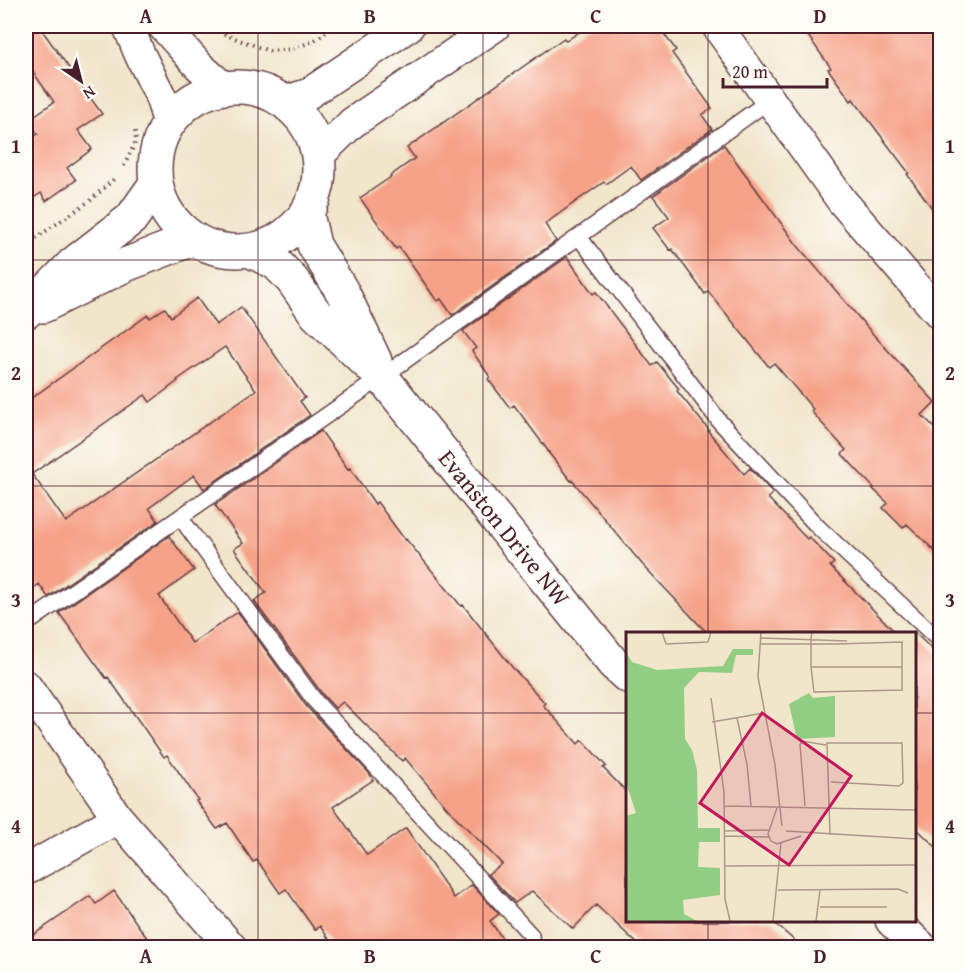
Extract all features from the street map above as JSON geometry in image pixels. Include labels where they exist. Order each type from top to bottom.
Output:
[{"type":"street","points":[[128,26],[160,95],[168,122]]},
{"type":"street","points":[[163,26],[199,66],[223,87]]},
{"type":"street","points":[[286,101],[308,94],[410,26]]},
{"type":"street","points":[[319,155],[352,123],[495,26]]},
{"type":"street","points":[[717,26],[842,201],[940,314]]},
{"type":"street","points":[[223,87],[256,87],[286,101],[308,125],[319,155],[318,186],[307,214],[283,238],[251,251],[220,250],[192,239],[168,216],[154,185],[155,152],[168,122],[191,99],[223,87]]},
{"type":"street","points":[[26,313],[73,264],[131,219],[154,185]]},
{"type":"street","name":"Evanston Drive NW","points":[[307,214],[314,245],[343,293],[382,377]]},
{"type":"street","points":[[26,313],[125,265],[192,239]]},
{"type":"street","name":"Evanston Drive NW","points":[[251,251],[276,263],[293,281],[316,314],[382,377],[606,654],[626,675]]},
{"type":"street","points":[[26,686],[118,818],[232,948]]},
{"type":"street","points":[[26,870],[118,818]]},
{"type":"street","points":[[893,922],[921,948]]},
{"type":"lane","points":[[26,624],[382,377],[770,100]]},
{"type":"lane","points":[[579,237],[720,422],[819,528],[940,640]]},
{"type":"lane","points":[[180,517],[315,702],[531,935],[532,948]]},
{"type":"path","points":[[214,26],[226,35],[269,51],[293,49],[313,41],[336,26]]},
{"type":"path","points":[[26,245],[91,200],[122,172],[136,141],[135,121]]},
{"type":"building","points":[[26,26],[39,26],[102,114],[78,130],[92,149],[67,168],[76,180],[46,201],[41,193],[26,203],[26,143],[38,134],[28,120],[54,102],[26,62]]},
{"type":"building","points":[[588,26],[658,26],[676,50],[672,53],[712,108],[702,115],[712,129],[641,180],[631,166],[578,200],[545,224],[556,241],[452,315],[441,299],[437,301],[399,247],[396,249],[360,198],[415,158],[407,148],[564,38],[566,41]]},
{"type":"building","points":[[801,26],[927,26],[940,44],[940,219],[907,174],[909,173],[853,99],[851,101]]},
{"type":"building","points":[[724,145],[797,245],[935,402],[922,415],[940,433],[940,556],[907,524],[903,528],[883,508],[888,503],[842,454],[846,450],[811,411],[813,409],[774,363],[769,367],[708,291],[705,294],[672,249],[670,250],[653,228],[669,217],[653,196]]},
{"type":"building","points":[[567,257],[593,294],[596,292],[652,366],[657,362],[708,431],[744,474],[750,468],[773,493],[768,498],[807,539],[809,537],[834,563],[830,566],[895,632],[706,632],[642,564],[571,481],[514,405],[510,408],[488,379],[490,377],[472,351],[476,348],[463,331]]},
{"type":"building","points":[[197,298],[216,325],[241,307],[305,398],[300,401],[310,415],[204,489],[194,475],[149,508],[158,521],[48,597],[39,584],[26,594],[26,402],[148,315],[150,318],[165,308],[171,317]],"holes":[[[225,347],[256,390],[66,522],[32,474],[145,395],[150,402]]]},
{"type":"building","points":[[321,431],[375,504],[377,502],[405,540],[545,703],[543,705],[578,744],[582,740],[606,766],[603,768],[626,791],[626,922],[773,922],[803,948],[642,948],[596,905],[573,929],[532,891],[515,903],[488,874],[502,864],[448,809],[405,758],[402,761],[343,702],[335,708],[323,695],[254,601],[266,593],[234,549],[243,543],[215,505]]},
{"type":"building","points":[[169,536],[194,570],[159,596],[192,643],[238,612],[307,707],[373,780],[333,807],[367,855],[406,828],[454,898],[472,885],[499,914],[490,921],[509,948],[335,948],[320,926],[315,930],[286,889],[280,893],[257,860],[253,862],[227,823],[217,829],[167,755],[164,757],[108,677],[106,678],[59,613]]},
{"type":"building","points":[[915,633],[940,657],[940,851],[915,827]]},
{"type":"building","points":[[114,891],[154,948],[26,948],[26,940],[90,896],[96,904]]}]
